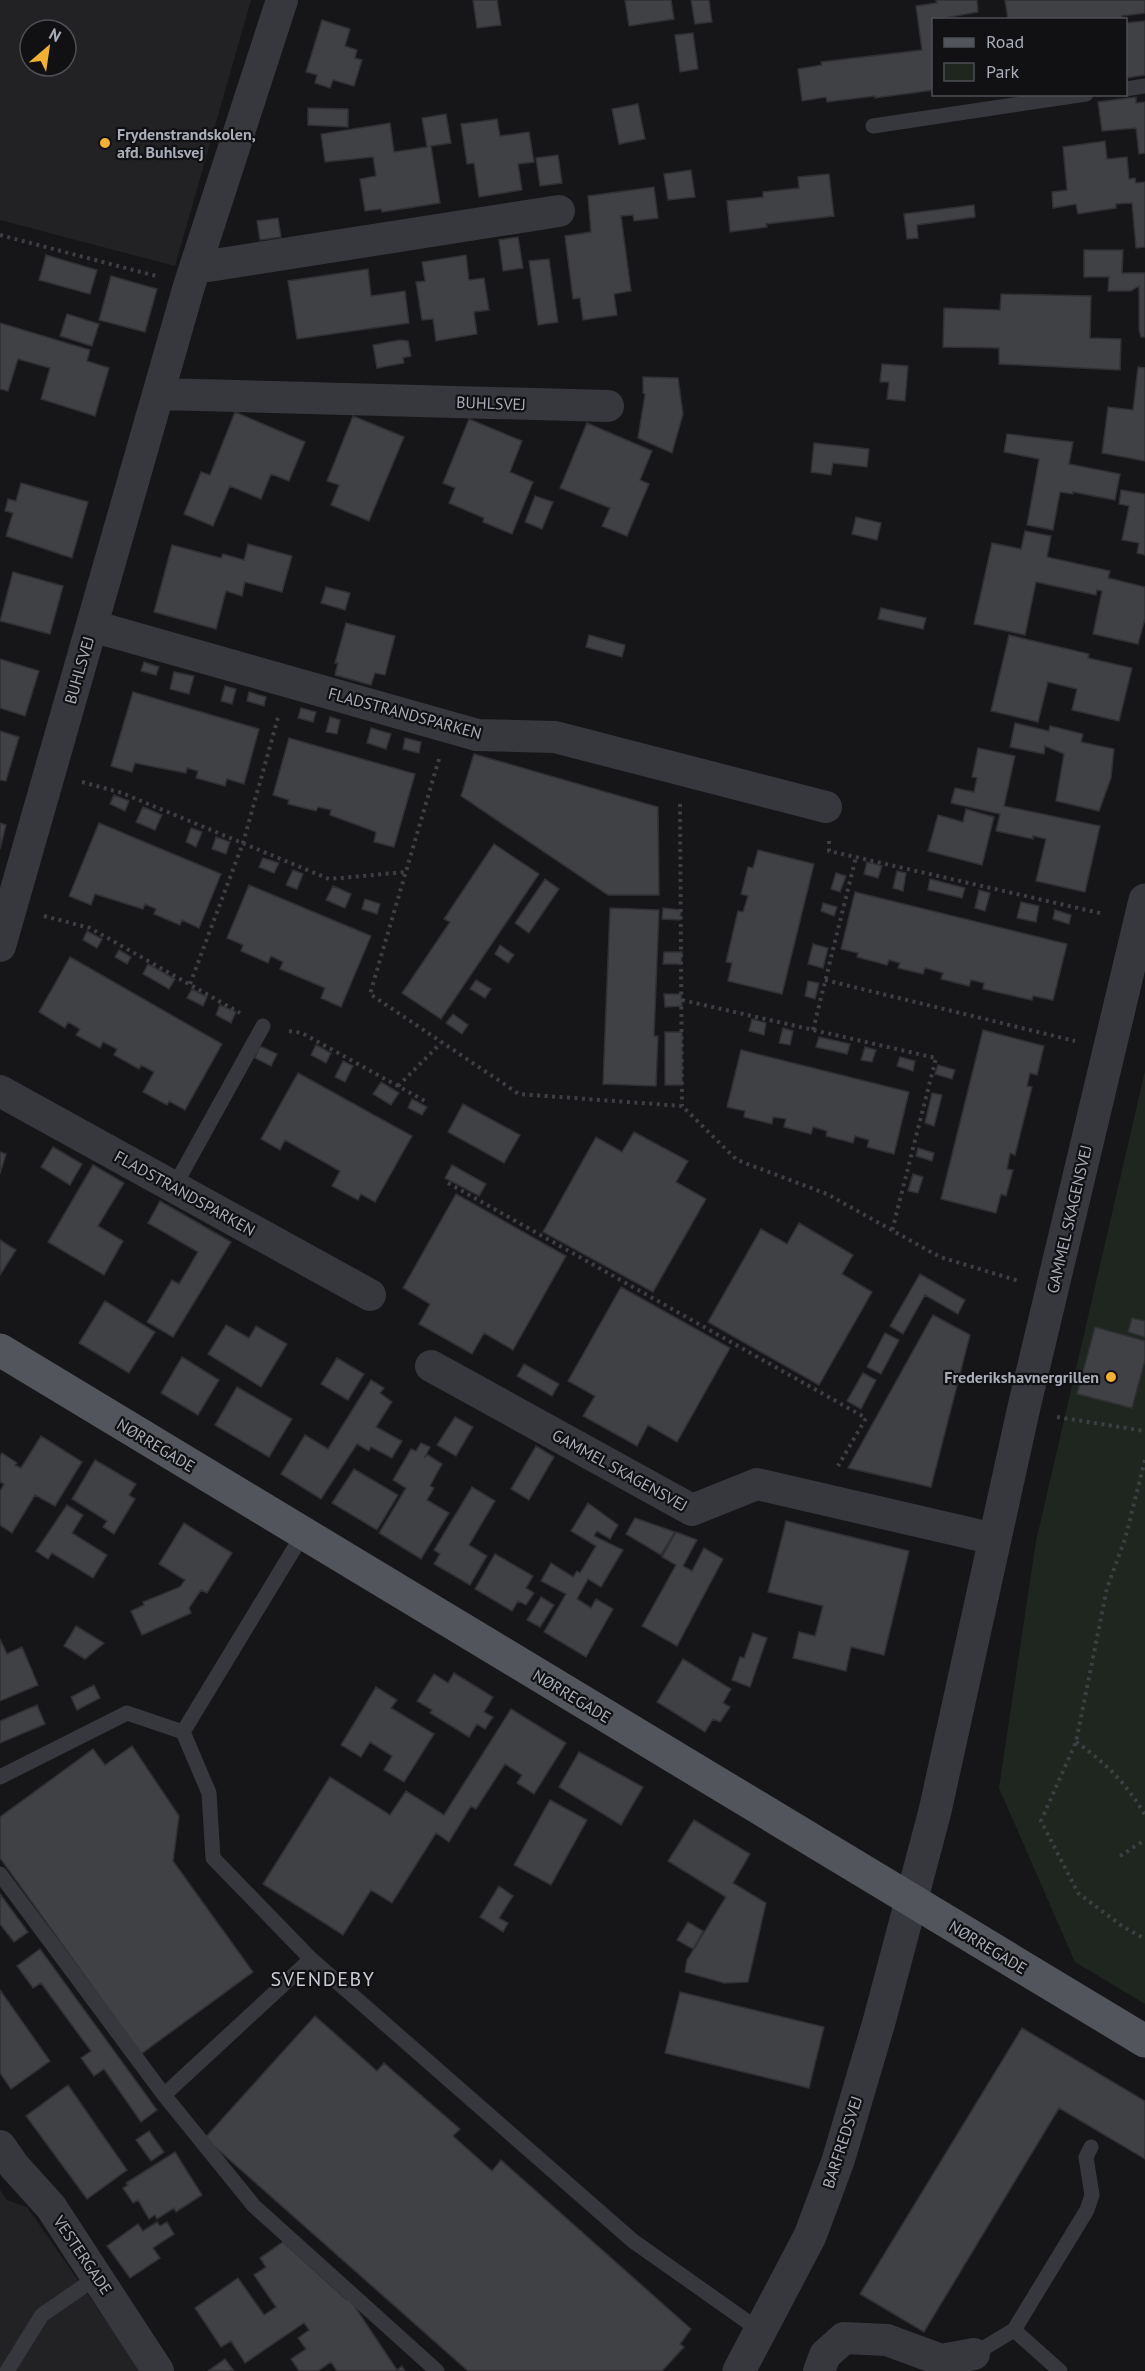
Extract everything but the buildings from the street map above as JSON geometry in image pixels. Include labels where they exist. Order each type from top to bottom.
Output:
[{"type":"main road","name":"NØRREGADE","points":[[0,1350],[1145,2041]]},
{"type":"street","name":"BUHLSVEJ","points":[[0,946],[192,277],[282,0]]},
{"type":"street","points":[[192,277],[559,211]]},
{"type":"street","name":"BUHLSVEJ","points":[[158,394],[608,406]]},
{"type":"street","name":"FLADSTRANDSPARKEN","points":[[92,626],[477,735],[555,736],[826,807]]},
{"type":"street","name":"GAMMEL SKAGENSVEJ","points":[[910,1900],[934,1811],[1023,1407],[1143,915]]},
{"type":"street","name":"FLADSTRANDSPARKEN","points":[[0,1091],[370,1295]]},
{"type":"street","name":"GAMMEL SKAGENSVEJ","points":[[431,1366],[692,1510],[757,1484],[995,1539]]},
{"type":"street","name":"BARFREDSVEJ","points":[[739,2371],[762,2332],[810,2236],[838,2161],[879,2022],[910,1900]]},
{"type":"street","name":"VESTERGADE","points":[[0,2146],[14,2166],[51,2207],[158,2371]]},
{"type":"street","points":[[819,2371],[830,2350],[844,2338],[850,2337],[887,2340],[941,2360],[974,2354]]},
{"type":"lane","points":[[1127,89],[1145,86]]},
{"type":"lane","points":[[873,126],[1073,96]]},
{"type":"lane","points":[[174,1187],[263,1026]]},
{"type":"lane","points":[[183,1732],[303,1534]]},
{"type":"lane","points":[[0,1777],[127,1713],[183,1732],[209,1793],[213,1858],[311,1959],[633,2241],[762,2332]]},
{"type":"lane","points":[[0,1874],[164,2095],[254,2206],[437,2371]]},
{"type":"lane","points":[[164,2095],[311,1959]]},
{"type":"lane","points":[[974,2354],[1014,2330],[1087,2210],[1092,2195],[1086,2157],[1091,2147]]},
{"type":"lane","points":[[7,2371],[42,2315],[97,2277]]},
{"type":"lane","points":[[1014,2330],[1060,2371]]},
{"type":"path","points":[[0,235],[192,277]]},
{"type":"path","points":[[190,984],[243,843],[288,681]]},
{"type":"path","points":[[448,727],[369,994],[519,1094],[682,1106],[737,1160],[827,1194],[940,1257],[1052,1290]]},
{"type":"path","points":[[680,769],[682,1106]]},
{"type":"path","points":[[50,773],[122,793],[329,879],[406,872]]},
{"type":"path","points":[[826,807],[829,851],[1143,915]]},
{"type":"path","points":[[813,1030],[856,857]]},
{"type":"path","points":[[11,907],[90,928],[263,1026],[302,1033],[425,1101]]},
{"type":"path","points":[[825,980],[1110,1050]]},
{"type":"path","points":[[682,999],[936,1059],[892,1231]]},
{"type":"path","points":[[398,1086],[441,1042]]},
{"type":"path","points":[[448,1183],[866,1418],[837,1466],[824,1498]]},
{"type":"path","points":[[1023,1407],[1056,1416],[1145,1431]]},
{"type":"path","points":[[1145,1460],[1125,1539],[1107,1588],[1076,1742],[1041,1821],[1078,1893],[1122,1926],[1145,1939]]},
{"type":"path","points":[[1076,1742],[1108,1765],[1132,1793],[1145,1815]]},
{"type":"path","points":[[1120,1856],[1145,1840]]},
{"type":"shaded area","name":"Frydenstrandskolen, afd. Buhlsvej","points":[[0,0],[251,0],[175,266],[0,220]]},
{"type":"shaded area","points":[[0,2190],[7,2200],[27,2207],[141,2371],[0,2371]]},
{"type":"green space","points":[[1145,1071],[1145,2004],[1075,1962],[999,1788],[1036,1541]]},
{"type":"place","name":"Frydenstrandskolen, afd. Buhlsvej","points":[[105,143]]},
{"type":"place","name":"Frederikshavnergrillen","points":[[1111,1377]]},
{"type":"district","name":"SVENDEBY","points":[[323,1979]]}]
